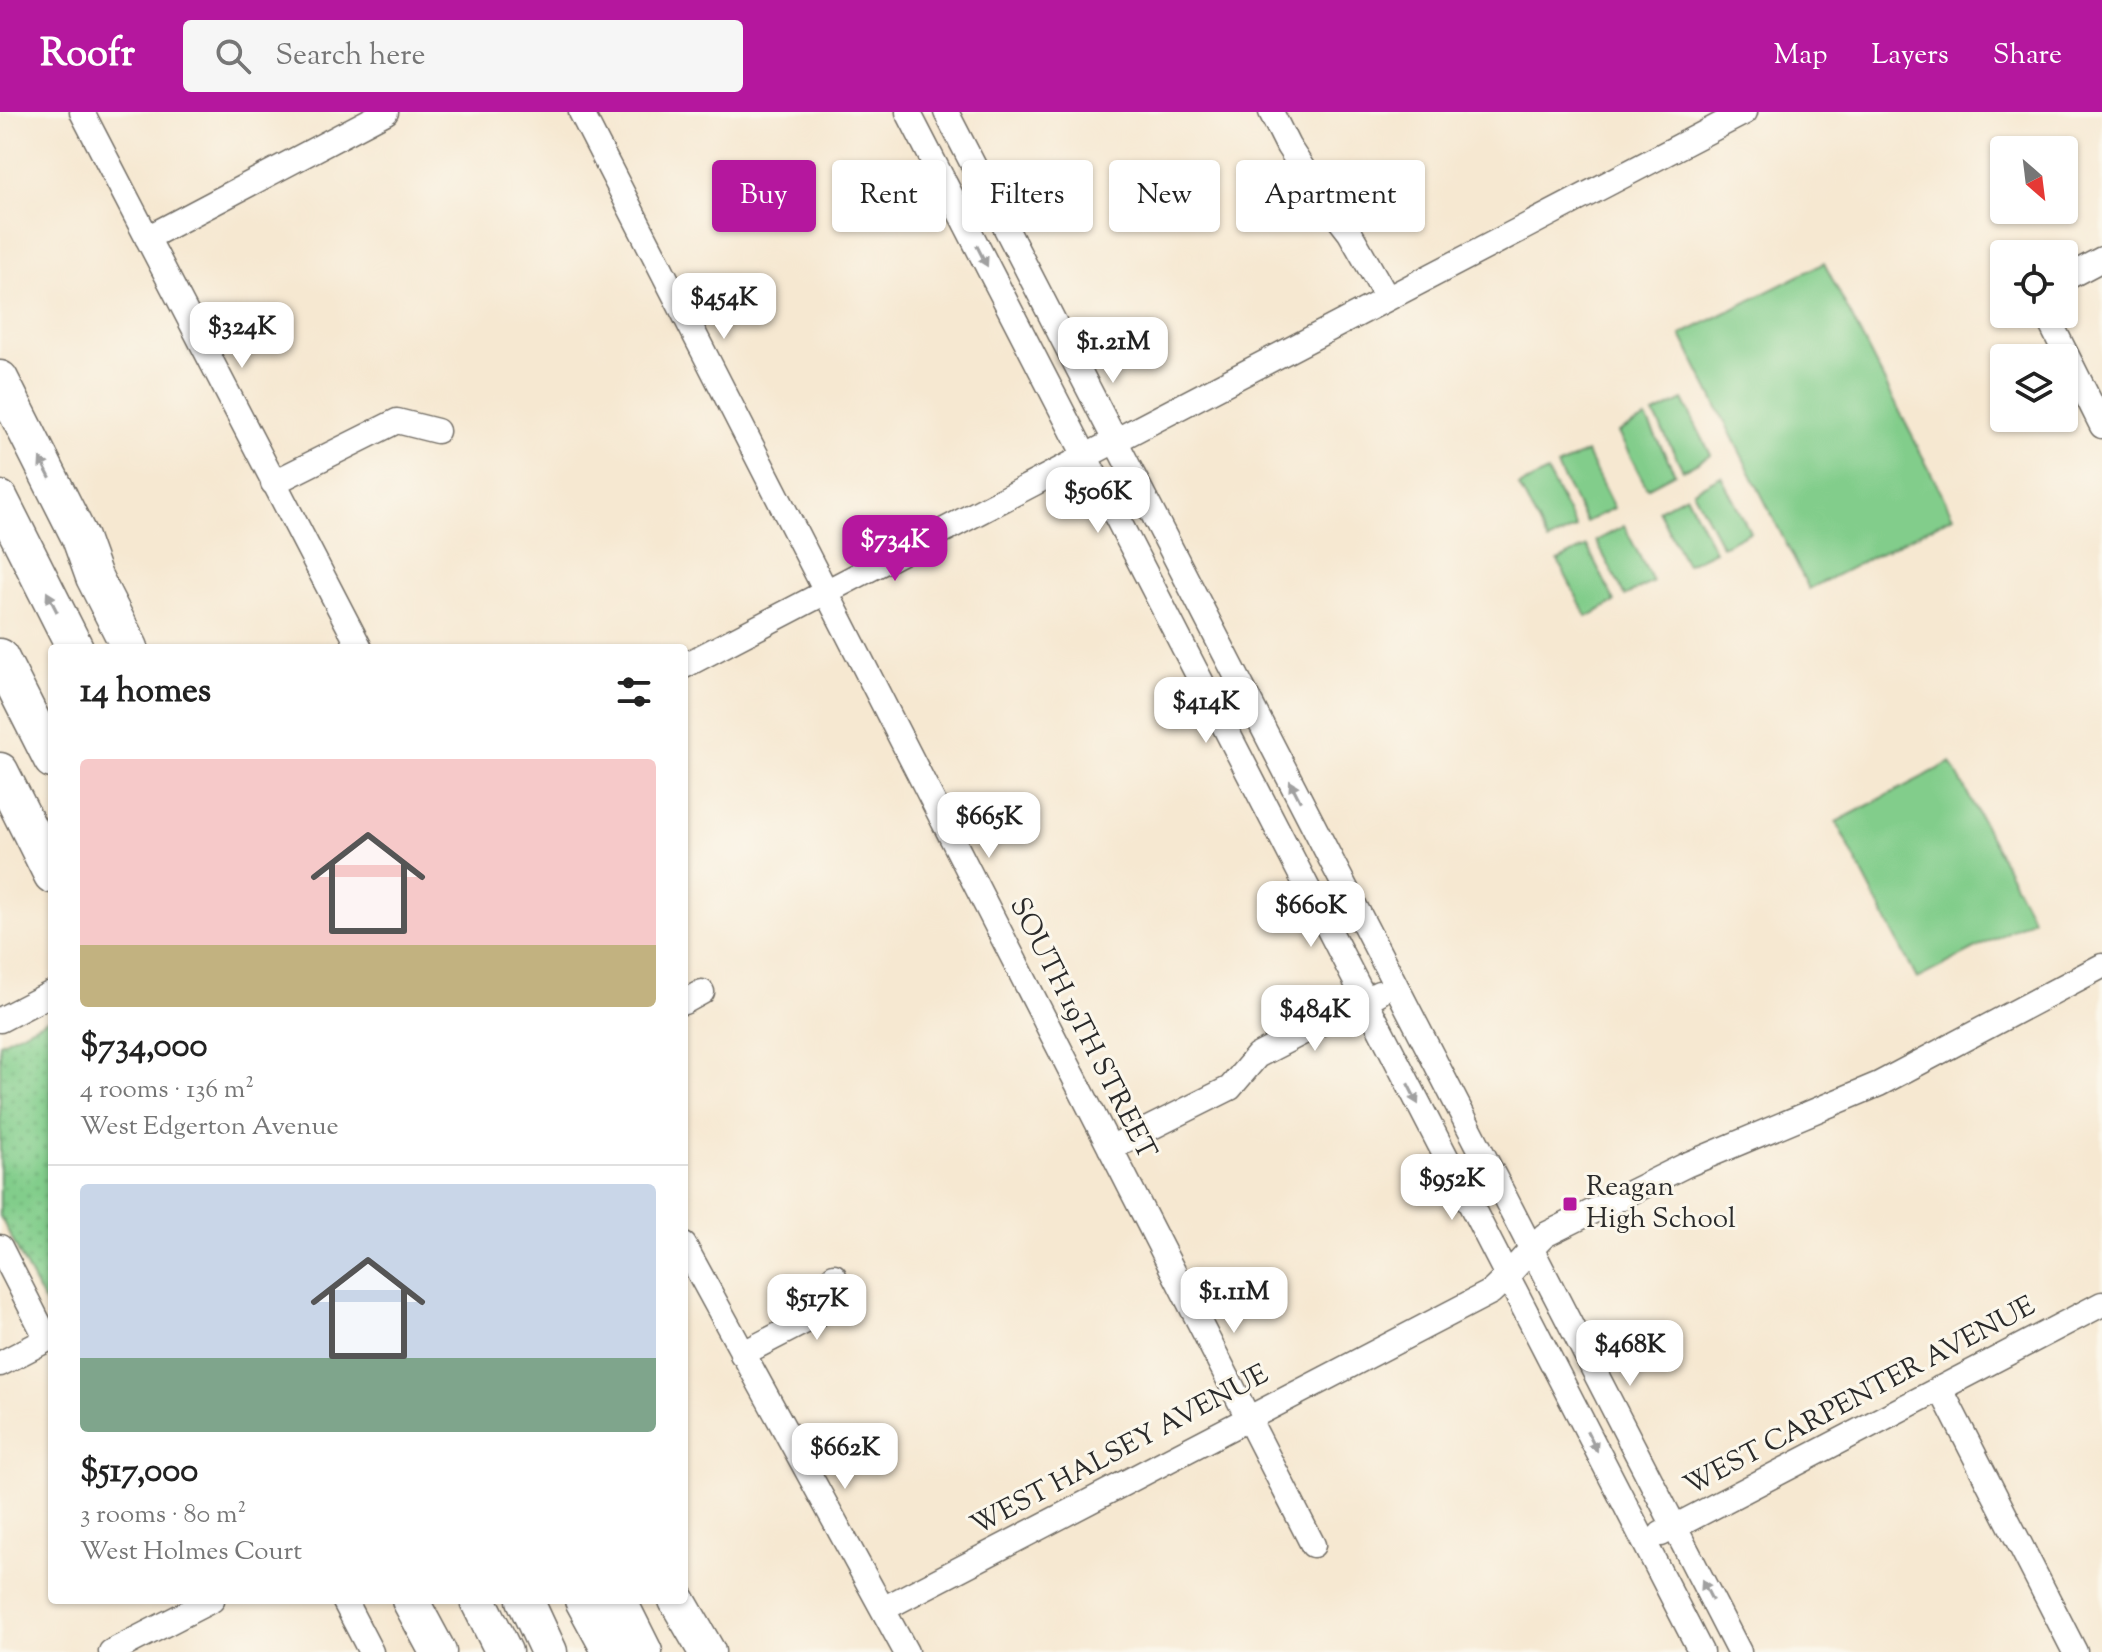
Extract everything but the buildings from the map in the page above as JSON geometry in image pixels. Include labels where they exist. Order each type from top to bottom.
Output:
[{"type":"highway","points":[[0,379],[80,538],[94,577],[128,644]]},
{"type":"highway","points":[[0,499],[73,644]]},
{"type":"highway","points":[[80,538],[101,564],[144,644]]},
{"type":"highway","points":[[0,657],[48,752]]},
{"type":"highway","points":[[0,771],[48,866]]},
{"type":"highway","points":[[403,1604],[424,1652]]},
{"type":"highway","points":[[412,1604],[438,1652]]},
{"type":"highway","points":[[480,1604],[504,1652]]},
{"type":"highway","points":[[527,1604],[549,1652]]},
{"type":"highway","points":[[585,1604],[611,1652]]},
{"type":"highway","points":[[620,1604],[644,1652]]},
{"type":"highway","points":[[679,1604],[705,1652]]},
{"type":"street","points":[[82,112],[358,644]]},
{"type":"street","points":[[147,238],[386,112]]},
{"type":"street","name":"SOUTH 19TH STREET","points":[[581,112],[1313,1545]]},
{"type":"street","points":[[908,112],[1701,1652]]},
{"type":"street","points":[[946,112],[1739,1652]]},
{"type":"street","points":[[1271,112],[1288,146],[1350,233],[1387,298]]},
{"type":"street","points":[[688,664],[1745,112]]},
{"type":"street","points":[[2078,272],[2102,259]]},
{"type":"street","points":[[2053,328],[2102,426]]},
{"type":"street","points":[[273,483],[397,421],[437,431]]},
{"type":"street","name":"WEST HALSEY AVENUE","points":[[883,1609],[1487,1294],[1508,1277],[1545,1235],[1686,1165],[1879,1084],[2102,966]]},
{"type":"street","points":[[1110,1148],[1230,1088],[1257,1056],[1395,985]]},
{"type":"street","points":[[0,1020],[48,995]]},
{"type":"street","points":[[0,1247],[48,1336]]},
{"type":"street","points":[[688,1253],[906,1652]]},
{"type":"street","points":[[742,1354],[817,1315],[834,1276]]},
{"type":"street","name":"WEST CARPENTER AVENUE","points":[[1645,1543],[2102,1304]]},
{"type":"street","points":[[0,1364],[48,1339]]},
{"type":"street","points":[[1940,1388],[2075,1652]]},
{"type":"street","points":[[111,1652],[204,1604]]},
{"type":"street","points":[[346,1604],[371,1652]]},
{"type":"green space","points":[[1824,263],[1953,516],[1809,589],[1681,335]]},
{"type":"green space","points":[[1683,400],[1711,455],[1683,470],[1654,414]]},
{"type":"green space","points":[[1646,418],[1675,473],[1647,488],[1618,433]]},
{"type":"green space","points":[[1586,452],[1614,508],[1586,522],[1557,467]]},
{"type":"green space","points":[[1547,472],[1576,528],[1548,542],[1519,486]]},
{"type":"green space","points":[[1721,476],[1750,532],[1722,546],[1693,491]]},
{"type":"green space","points":[[1686,495],[1715,551],[1686,565],[1658,510]]},
{"type":"green space","points":[[1624,526],[1653,582],[1625,596],[1596,541]]},
{"type":"green space","points":[[1587,546],[1615,602],[1587,617],[1558,561]]},
{"type":"green space","points":[[1951,762],[2033,919],[1917,979],[1836,822]]},
{"type":"green space","points":[[48,1019],[48,1309],[0,1216],[0,1043]]},
{"type":"place","name":"Reagan High School","points":[[1570,1204]]}]
